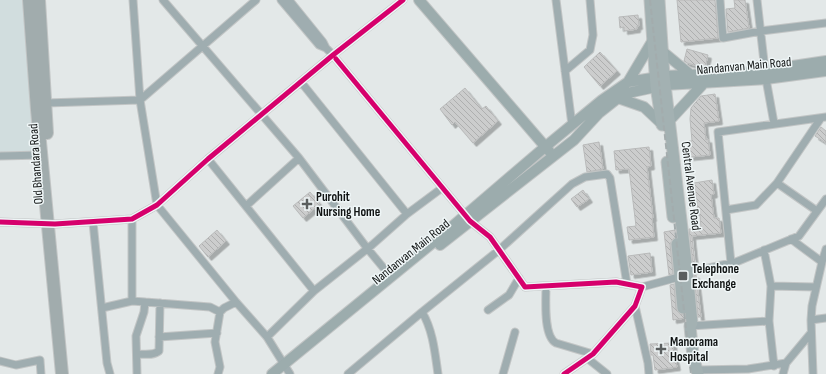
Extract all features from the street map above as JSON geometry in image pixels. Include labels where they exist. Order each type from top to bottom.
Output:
[{"type":"highway","points":[[29,0],[40,85],[42,155],[52,224],[62,374]]},
{"type":"highway","name":"Old Bhandara Road","points":[[39,0],[40,85],[46,103],[52,224],[71,374]]},
{"type":"main road","points":[[419,0],[553,156]]},
{"type":"main road","points":[[650,0],[653,40],[665,122],[677,243],[692,323],[690,326],[696,373]]},
{"type":"main road","points":[[659,0],[662,51],[660,81]]},
{"type":"main road","points":[[272,374],[285,371],[391,277],[468,218],[545,146],[602,100],[628,82],[653,40]]},
{"type":"main road","points":[[662,51],[691,75]]},
{"type":"main road","points":[[628,82],[660,81],[691,75],[753,72],[766,74],[826,61]]},
{"type":"main road","name":"Nandanvan Main Road","points":[[285,371],[468,218],[574,140],[599,113],[623,94],[660,81],[704,83],[766,74],[826,71]]},
{"type":"main road","points":[[665,122],[704,83]]},
{"type":"main road","points":[[618,98],[644,107],[665,122]]},
{"type":"main road","points":[[683,274],[696,373]]},
{"type":"street","points":[[133,0],[140,100],[157,205],[236,302],[267,337],[285,371]]},
{"type":"street","points":[[163,0],[299,158],[367,248],[391,277]]},
{"type":"street","points":[[46,103],[140,100],[256,0]]},
{"type":"street","points":[[281,0],[319,45],[326,48]]},
{"type":"street","points":[[289,0],[323,42],[326,48],[442,188],[468,218],[490,237],[525,287],[616,282],[642,287],[683,274],[731,263],[799,236],[826,199]]},
{"type":"street","points":[[0,222],[52,224],[132,219],[157,205],[208,159],[262,114],[403,0]]},
{"type":"street","points":[[556,0],[572,125]]},
{"type":"street","points":[[565,71],[590,50],[593,35],[590,0]]},
{"type":"street","points":[[720,0],[723,38],[761,30],[826,23]]},
{"type":"street","points":[[757,0],[766,74],[774,123]]},
{"type":"street","points":[[301,82],[407,214]]},
{"type":"street","points":[[731,263],[718,132],[824,117]]},
{"type":"street","points":[[726,210],[756,206],[777,183],[824,117]]},
{"type":"street","points":[[0,156],[42,155]]},
{"type":"street","points":[[246,206],[299,158]]},
{"type":"street","points":[[208,159],[314,291]]},
{"type":"street","points":[[348,374],[499,250],[572,184],[585,177],[607,174],[610,178],[627,284]]},
{"type":"street","points":[[777,183],[817,211]]},
{"type":"street","points":[[267,337],[314,291],[407,214],[442,188]]},
{"type":"street","points":[[132,219],[132,301]]},
{"type":"street","points":[[93,222],[107,363],[110,374]]},
{"type":"street","points":[[791,239],[822,262]]},
{"type":"street","points":[[813,374],[810,333],[812,306],[826,249]]},
{"type":"street","points":[[764,250],[771,286],[769,321],[774,366]]},
{"type":"street","points":[[488,310],[509,295],[519,278]]},
{"type":"street","points":[[546,286],[546,316],[549,334],[552,341],[556,344],[590,356],[606,374]]},
{"type":"street","points":[[771,286],[816,287]]},
{"type":"street","points":[[567,373],[590,356],[635,306],[642,287]]},
{"type":"street","points":[[102,308],[132,301],[210,307],[220,312]]},
{"type":"street","points":[[137,374],[136,336],[144,312],[145,302]]},
{"type":"street","points":[[218,374],[220,367],[216,349],[220,312],[224,308],[236,302]]},
{"type":"street","points":[[137,354],[156,354],[159,351],[160,303]]},
{"type":"street","points":[[635,306],[648,363],[649,374]]},
{"type":"street","points":[[422,312],[428,322],[433,341],[438,374]]},
{"type":"street","points":[[811,320],[826,318]]},
{"type":"street","points":[[690,326],[769,321]]},
{"type":"street","points":[[503,374],[515,332]]},
{"type":"street","points":[[159,337],[217,333]]},
{"type":"street","points":[[783,374],[786,363],[810,333]]},
{"type":"street","points":[[0,362],[16,365],[40,360],[41,374]]},
{"type":"street","points":[[696,373],[748,369],[786,363]]},
{"type":"shaded area","points":[[0,0],[24,0],[35,151],[0,152]]},
{"type":"building","points":[[677,0],[715,0],[718,38],[681,42]]},
{"type":"building","points":[[734,0],[745,0],[749,28],[728,32],[726,9],[735,8]]},
{"type":"building","points":[[638,15],[639,26],[637,26],[637,29],[624,31],[624,27],[620,28],[619,17]]},
{"type":"building","points":[[687,49],[708,55],[705,68],[684,61]]},
{"type":"building","points":[[600,52],[617,71],[600,86],[584,67]]},
{"type":"building","points":[[465,88],[482,109],[486,106],[498,121],[473,143],[455,122],[452,125],[440,109]]},
{"type":"building","points":[[715,94],[719,121],[704,123],[710,155],[690,157],[689,141],[692,141],[690,119],[691,108],[701,96]]},
{"type":"building","points":[[821,127],[826,131],[826,143],[815,136]]},
{"type":"building","points":[[599,142],[603,169],[587,172],[583,145]]},
{"type":"building","points":[[649,147],[651,166],[647,167],[654,237],[629,240],[627,227],[636,226],[629,169],[616,170],[614,151]]},
{"type":"building","points":[[712,180],[714,194],[711,195],[714,218],[719,218],[721,233],[692,236],[695,265],[693,265],[689,229],[701,228],[694,183]]},
{"type":"building","points":[[583,190],[589,199],[577,207],[571,199]]},
{"type":"building","points":[[310,192],[320,204],[303,218],[293,206]]},
{"type":"building","points":[[217,230],[226,241],[208,257],[199,246]]},
{"type":"building","points":[[675,230],[676,237],[670,244],[673,274],[669,275],[664,232]]},
{"type":"building","points":[[650,253],[652,272],[631,275],[628,256]]},
{"type":"building","points":[[694,275],[696,275],[701,317],[698,317]]},
{"type":"building","points":[[674,284],[676,309],[680,314],[684,315],[685,318],[673,320],[670,285]]},
{"type":"building","points":[[673,343],[674,358],[675,357],[677,367],[655,370],[650,344]]},
{"type":"railway","points":[[650,0],[691,374]]},
{"type":"cycle path","points":[[0,222],[55,224],[132,219],[157,205],[208,159],[333,55],[403,0]]},
{"type":"cycle path","points":[[336,59],[470,221],[490,237],[525,287],[616,282],[642,287],[635,306],[593,354],[564,374]]},
{"type":"place","name":"Purohit Nursing Home","points":[[307,204]]},
{"type":"place","name":"Telephone Exchange","points":[[683,276]]},
{"type":"place","name":"Manorama Hospital","points":[[661,349]]}]
